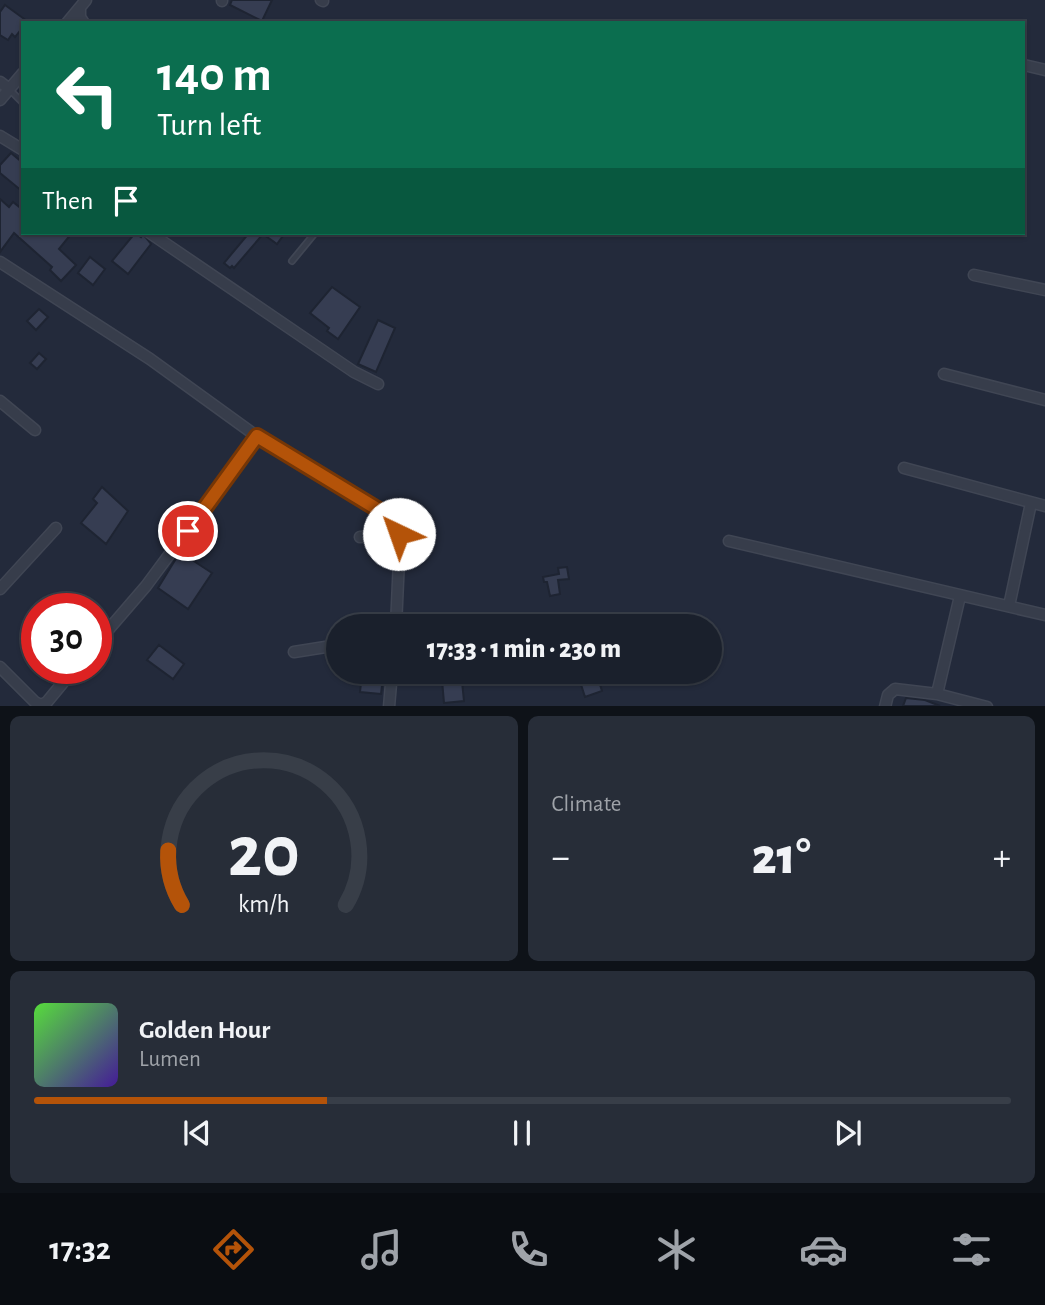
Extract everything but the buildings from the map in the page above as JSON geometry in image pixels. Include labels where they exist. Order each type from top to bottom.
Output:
[{"type":"street","points":[[69,21],[83,4]]},
{"type":"street","points":[[83,4],[80,17],[83,21]]},
{"type":"street","points":[[1025,65],[1045,70]]},
{"type":"street","points":[[0,100],[21,75]]},
{"type":"street","points":[[0,82],[9,89]]},
{"type":"street","points":[[0,136],[21,149]]},
{"type":"street","points":[[153,235],[354,372],[378,384]]},
{"type":"street","points":[[0,262],[150,359],[257,436],[397,521],[396,614]]},
{"type":"street","points":[[974,275],[1045,289]]},
{"type":"street","points":[[944,374],[1045,400]]},
{"type":"street","points":[[0,401],[35,430]]},
{"type":"street","points":[[112,625],[146,586],[257,436]]},
{"type":"street","points":[[904,468],[1045,506]]},
{"type":"street","points":[[1009,606],[1031,503]]},
{"type":"street","points":[[0,589],[57,528]]},
{"type":"street","points":[[360,537],[399,534]]},
{"type":"street","points":[[729,541],[1045,615]]},
{"type":"street","points":[[937,694],[960,596]]},
{"type":"street","points":[[294,652],[326,647]]},
{"type":"street","points":[[0,667],[41,705],[47,702],[62,684]]},
{"type":"street","points":[[389,706],[391,684]]},
{"type":"street","points":[[885,706],[888,695],[895,689],[937,694],[987,706]]},
{"type":"lane","points":[[9,89],[21,101]]},
{"type":"lane","points":[[292,261],[313,235]]},
{"type":"route","points":[[188,531],[257,436],[397,521],[399,534]]}]
